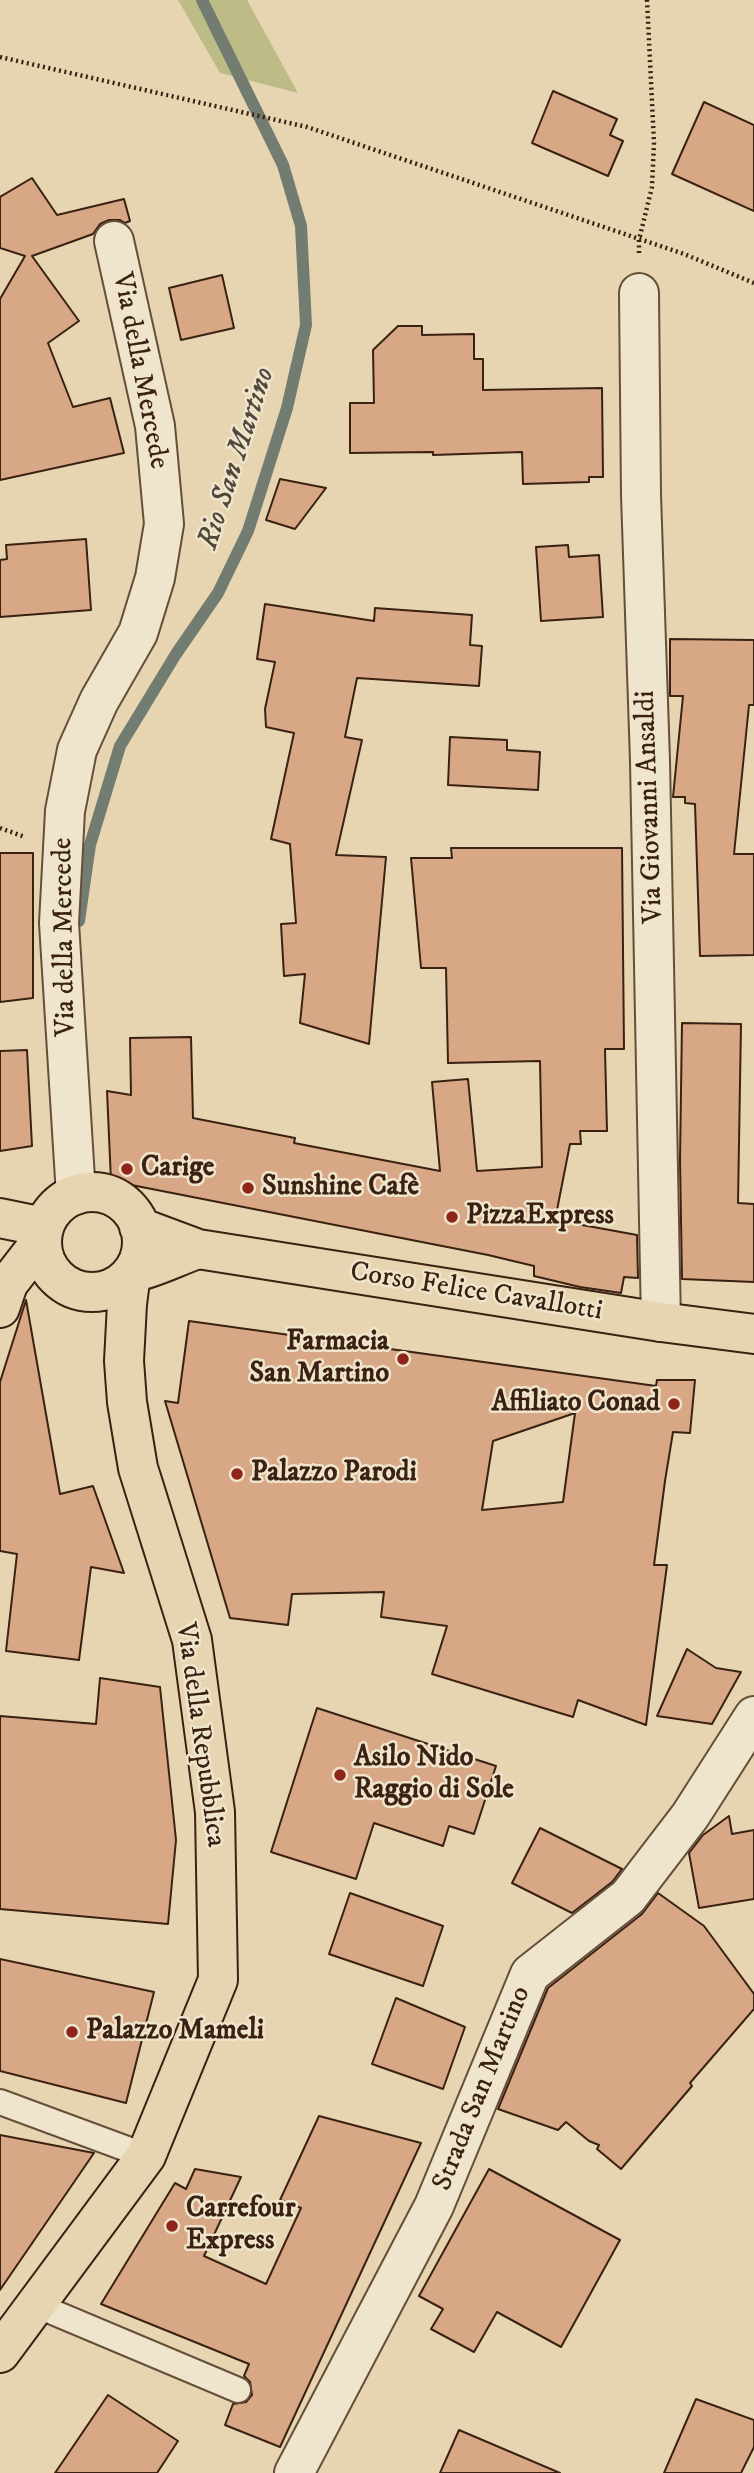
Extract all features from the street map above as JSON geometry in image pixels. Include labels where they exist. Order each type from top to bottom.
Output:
[{"type":"main road","points":[[0,1308],[8,1284],[43,1233],[50,1214],[60,1203],[76,1195],[99,1192],[112,1196],[134,1214],[139,1227],[198,1249]]},
{"type":"main road","points":[[0,1218],[43,1233]]},
{"type":"main road","name":"Via della Repubblica","points":[[0,2353],[146,2156],[218,1980],[215,1812],[192,1640],[138,1468],[127,1402],[124,1361],[127,1304],[131,1273],[141,1251],[139,1227]]},
{"type":"main road","points":[[43,1233],[43,1255],[50,1269],[60,1281],[74,1289],[89,1292],[105,1290],[119,1284],[131,1273],[156,1267],[173,1257],[198,1249]]},
{"type":"main road","name":"Corso Felice Cavallotti","points":[[198,1249],[661,1322],[754,1334]]},
{"type":"street","name":"Via della Mercede","points":[[76,1195],[59,923],[65,811],[77,750],[99,701],[138,632],[155,578],[164,524],[155,426],[114,241]]},
{"type":"street","name":"Via Giovanni Ansaldi","points":[[639,293],[641,495],[652,828],[661,1322]]},
{"type":"street","name":"Strada San Martino","points":[[294,2473],[309,2418],[434,2206],[530,1974],[628,1897],[690,1816],[754,1716]]},
{"type":"lane","points":[[0,2102],[146,2156]]},
{"type":"lane","points":[[36,2305],[239,2390]]},
{"type":"path","points":[[639,293],[639,240],[652,187],[654,143],[647,0]]},
{"type":"path","points":[[0,57],[307,127],[684,254],[754,282]]},
{"type":"shaded area","points":[[178,0],[247,0],[298,93],[220,73]]},
{"type":"building","points":[[553,91],[617,119],[610,135],[623,141],[608,176],[532,143]]},
{"type":"building","points":[[704,102],[754,125],[754,211],[672,174]]},
{"type":"building","points":[[32,178],[57,215],[124,199],[130,221],[125,223],[109,220],[100,224],[93,234],[32,256],[79,321],[48,343],[73,407],[110,398],[124,453],[0,480],[0,299],[25,256],[0,248],[0,197]]},
{"type":"building","points":[[222,275],[234,328],[181,340],[169,288]]},
{"type":"building","points":[[398,326],[422,326],[422,335],[474,334],[474,359],[483,359],[483,390],[602,388],[603,477],[589,477],[589,482],[523,484],[522,452],[433,455],[433,452],[350,453],[350,403],[374,403],[373,350]]},
{"type":"building","points":[[280,479],[326,488],[295,529],[266,520]]},
{"type":"building","points":[[86,539],[91,610],[0,617],[0,560],[7,559],[6,545]]},
{"type":"building","points":[[568,545],[569,557],[599,555],[603,617],[541,621],[536,547]]},
{"type":"building","points":[[265,604],[374,621],[375,608],[472,615],[470,645],[482,646],[479,686],[357,678],[345,737],[362,740],[336,855],[386,857],[369,1044],[300,1023],[305,974],[284,976],[281,924],[296,923],[290,844],[271,839],[294,733],[266,727],[265,709],[275,662],[257,659]]},
{"type":"building","points":[[670,639],[754,640],[754,705],[749,705],[734,854],[754,854],[754,955],[700,956],[695,804],[685,803],[685,797],[673,797],[683,696],[670,696]]},
{"type":"building","points":[[450,737],[507,740],[507,750],[540,752],[538,790],[448,785]]},
{"type":"building","points":[[451,848],[622,848],[624,1049],[605,1049],[607,1131],[580,1131],[581,1144],[570,1144],[555,1220],[637,1235],[638,1278],[624,1277],[621,1293],[534,1276],[534,1266],[488,1255],[111,1181],[107,1091],[131,1095],[130,1038],[191,1037],[193,1118],[295,1138],[294,1143],[440,1171],[432,1082],[468,1079],[477,1171],[542,1167],[540,1061],[448,1063],[446,968],[421,968],[411,858],[452,858]]},
{"type":"building","points":[[0,853],[33,853],[33,998],[0,1002]]},
{"type":"building","points":[[682,1023],[741,1024],[738,1203],[754,1204],[754,1282],[682,1279]]},
{"type":"building","points":[[27,1050],[32,1146],[0,1151],[0,1051]]},
{"type":"building","points":[[26,1300],[60,1494],[93,1486],[124,1573],[91,1567],[79,1660],[6,1651],[17,1554],[0,1551],[0,1382]]},
{"type":"building","points":[[189,1321],[656,1386],[657,1380],[695,1380],[690,1433],[673,1432],[665,1481],[654,1565],[667,1565],[646,1725],[578,1700],[573,1717],[432,1674],[447,1626],[381,1617],[384,1592],[292,1594],[288,1625],[230,1618],[165,1401],[178,1403]],"holes":[[[575,1413],[563,1502],[482,1510],[493,1441]]]},
{"type":"building","points":[[687,1649],[716,1668],[741,1672],[712,1724],[657,1716]]},
{"type":"building","points":[[100,1678],[160,1687],[176,1840],[168,1924],[0,1909],[0,1716],[96,1724]]},
{"type":"building","points":[[317,1708],[496,1766],[474,1834],[449,1826],[443,1846],[374,1823],[356,1879],[271,1852]]},
{"type":"building","points":[[729,1816],[732,1834],[754,1830],[754,1899],[699,1908],[689,1853],[703,1835]]},
{"type":"building","points":[[540,1828],[622,1869],[612,1882],[572,1913],[512,1883]]},
{"type":"building","points":[[350,1893],[443,1926],[423,1986],[329,1954]]},
{"type":"building","points":[[658,1893],[704,1926],[754,1994],[754,2009],[621,2169],[597,2149],[599,2145],[589,2141],[566,2122],[558,2130],[498,2109],[548,1988],[642,1914]]},
{"type":"building","name":"Palazzo Mameli","points":[[0,1959],[154,1992],[126,2103],[0,2071]]},
{"type":"building","points":[[396,1998],[465,2027],[443,2089],[372,2064]]},
{"type":"building","points":[[319,2116],[421,2143],[280,2447],[225,2425],[233,2404],[246,2402],[252,2395],[250,2382],[244,2376],[249,2364],[101,2304],[175,2183],[186,2189],[195,2169],[241,2177],[204,2256],[266,2284],[301,2208],[280,2200]]},
{"type":"building","points":[[0,2135],[94,2153],[0,2290]]},
{"type":"building","points":[[489,2169],[620,2240],[561,2347],[497,2312],[474,2352],[431,2329],[443,2309],[419,2296]]},
{"type":"building","points":[[108,2395],[178,2441],[157,2473],[55,2473]]},
{"type":"building","points":[[696,2399],[754,2420],[754,2447],[741,2473],[664,2473]]},
{"type":"building","points":[[459,2430],[560,2473],[440,2473]]},
{"type":"waterway","name":"Rio San Martino","points":[[79,921],[90,845],[120,746],[176,654],[218,593],[248,531],[287,408],[306,325],[301,226],[283,165],[202,0]]},
{"type":"place","name":"Carige","points":[[127,1169]]},
{"type":"place","name":"Sunshine Cafè","points":[[248,1188]]},
{"type":"place","name":"PizzaExpress","points":[[452,1217]]},
{"type":"place","name":"Farmacia San Martino","points":[[403,1359]]},
{"type":"place","name":"Affiliato Conad","points":[[674,1404]]},
{"type":"place","name":"Palazzo Parodi","points":[[237,1474]]},
{"type":"place","name":"Asilo Nido Raggio di Sole","points":[[340,1775]]},
{"type":"place","name":"Palazzo Mameli","points":[[72,2032]]},
{"type":"place","name":"Carrefour Express","points":[[172,2226]]}]
